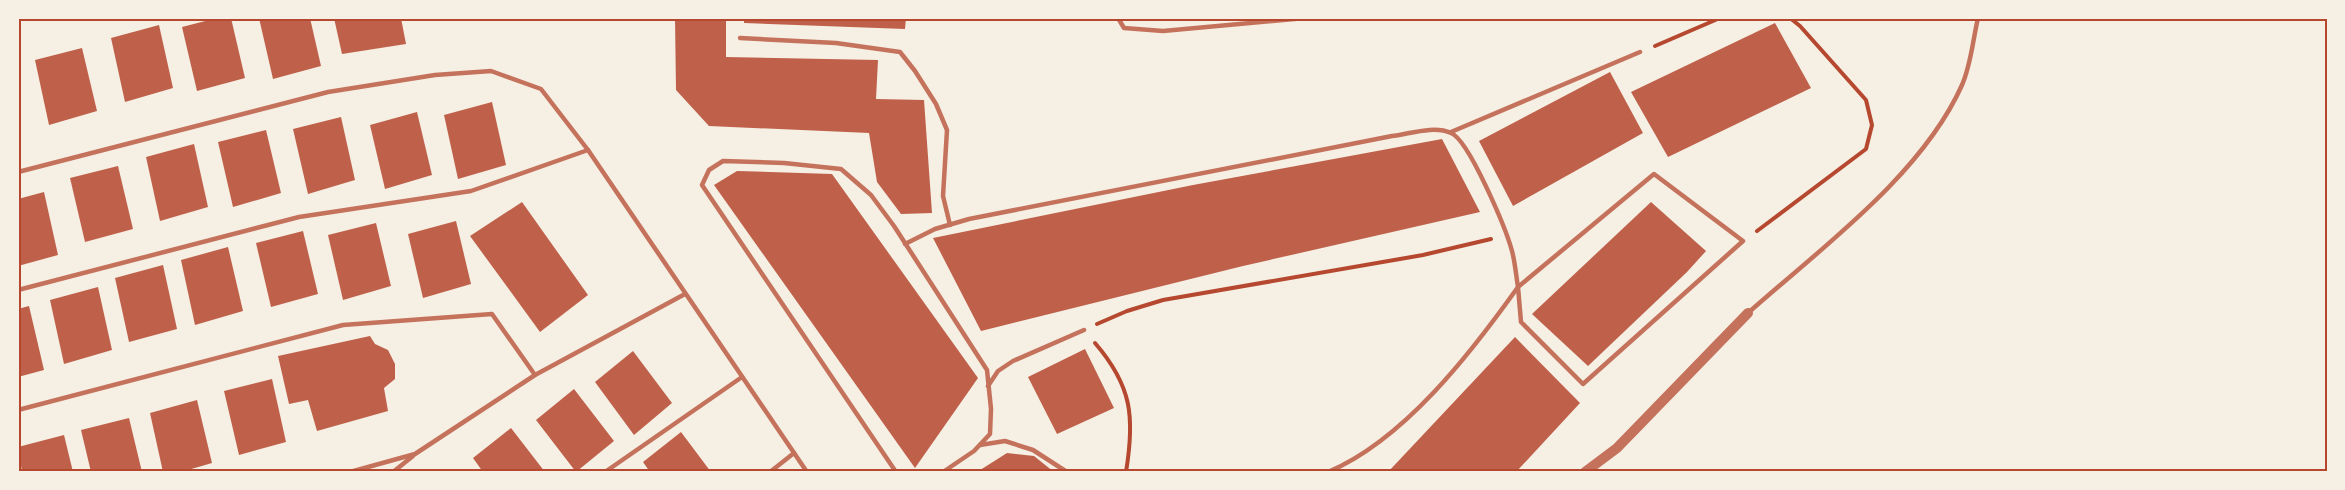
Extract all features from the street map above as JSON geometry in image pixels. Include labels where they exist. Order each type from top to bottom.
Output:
[{"type":"street","points":[[1585,472],[1617,448],[1748,313]]},
{"type":"lane","points":[[1118,18],[1124,28],[1163,31],[1305,18]]},
{"type":"lane","points":[[1748,313],[1890,185],[1922,150],[1947,114],[1963,82],[1978,18]]},
{"type":"lane","points":[[740,38],[836,43],[900,52],[931,95],[947,130],[943,196],[950,225]]},
{"type":"lane","points":[[905,244],[935,228],[1027,207],[1392,136],[1432,130],[1451,132],[1640,52]]},
{"type":"lane","points":[[18,172],[328,92],[435,75],[491,71],[542,89],[588,150],[807,472]]},
{"type":"lane","points":[[1328,472],[1355,461],[1444,381],[1484,334],[1518,287],[1654,174],[1743,242],[1583,384],[1521,322],[1518,287],[1512,251],[1494,203],[1462,141],[1451,132]]},
{"type":"lane","points":[[18,290],[299,217],[471,191],[588,150]]},
{"type":"lane","points":[[896,472],[702,185],[709,170],[723,161],[804,164],[841,169],[871,195],[987,370],[990,434],[980,445],[943,472]]},
{"type":"lane","points":[[393,472],[415,454],[535,375],[685,294]]},
{"type":"lane","points":[[18,411],[343,325],[492,314],[535,375]]},
{"type":"lane","points":[[988,386],[998,371],[1013,361],[1084,330]]},
{"type":"lane","points":[[605,472],[742,377]]},
{"type":"lane","points":[[980,445],[1005,441],[1033,450],[1067,472]]},
{"type":"lane","points":[[770,472],[794,453]]},
{"type":"lane","points":[[350,472],[415,454]]},
{"type":"path","points":[[1640,52],[1720,18]]},
{"type":"path","points":[[1743,242],[1866,149],[1872,124],[1866,100],[1800,26],[1790,18]]},
{"type":"path","points":[[1126,472],[1131,442],[1130,406],[1115,366],[1084,330],[1126,311],[1163,300],[1423,255],[1506,236]]},
{"type":"building","points":[[217,18],[231,18],[245,78],[197,91],[182,27]]},
{"type":"building","points":[[259,18],[310,18],[321,66],[273,79]]},
{"type":"building","points":[[334,18],[401,18],[406,44],[342,54]]},
{"type":"building","points":[[675,18],[726,18],[726,57],[878,60],[876,99],[924,100],[932,213],[901,214],[877,182],[869,133],[709,126],[676,90]]},
{"type":"building","points":[[744,18],[906,18],[905,29],[744,23]]},
{"type":"building","points":[[1775,23],[1811,88],[1668,157],[1631,92]]},
{"type":"building","points":[[159,25],[173,88],[125,102],[111,38]]},
{"type":"building","points":[[82,48],[97,111],[49,125],[35,60]]},
{"type":"building","points":[[1610,72],[1643,133],[1513,206],[1479,141]]},
{"type":"building","points":[[492,102],[506,165],[458,179],[444,115]]},
{"type":"building","points":[[417,112],[432,175],[385,189],[370,125]]},
{"type":"building","points":[[341,117],[355,180],[308,194],[293,129]]},
{"type":"building","points":[[266,130],[281,193],[233,207],[218,142]]},
{"type":"building","points":[[1442,139],[1480,212],[1243,266],[981,331],[933,238],[1193,185]]},
{"type":"building","points":[[194,144],[208,207],[160,221],[146,157]]},
{"type":"building","points":[[118,166],[133,229],[85,242],[70,178]]},
{"type":"building","points":[[737,171],[832,174],[978,378],[915,468],[714,185]]},
{"type":"building","points":[[44,192],[58,255],[18,266],[18,199]]},
{"type":"building","points":[[522,202],[588,295],[540,332],[470,236]]},
{"type":"building","points":[[1651,202],[1706,251],[1588,366],[1532,314]]},
{"type":"building","points":[[456,221],[471,284],[423,298],[408,234]]},
{"type":"building","points":[[376,223],[391,286],[343,300],[328,235]]},
{"type":"building","points":[[303,231],[318,294],[271,307],[256,243]]},
{"type":"building","points":[[228,247],[243,311],[195,325],[181,260]]},
{"type":"building","points":[[163,265],[177,329],[129,342],[115,278]]},
{"type":"building","points":[[98,287],[112,350],[64,364],[50,300]]},
{"type":"building","points":[[29,306],[44,370],[18,377],[18,309]]},
{"type":"building","points":[[370,336],[375,344],[388,350],[395,364],[395,379],[384,388],[388,411],[317,431],[308,400],[289,404],[278,356]]},
{"type":"building","points":[[1515,337],[1580,403],[1516,472],[1388,472]]},
{"type":"building","points":[[1085,349],[1114,408],[1057,434],[1028,377]]},
{"type":"building","points":[[633,351],[672,403],[634,435],[595,382]]},
{"type":"building","points":[[272,379],[286,442],[239,455],[224,391]]},
{"type":"building","points":[[574,389],[614,441],[576,472],[536,420]]},
{"type":"building","points":[[197,400],[212,463],[181,472],[163,472],[150,413]]},
{"type":"building","points":[[129,418],[142,472],[91,472],[81,430]]},
{"type":"building","points":[[511,428],[545,472],[483,472],[473,458]]},
{"type":"building","points":[[681,432],[711,472],[650,472],[643,462]]},
{"type":"building","points":[[64,435],[73,472],[22,472],[18,447]]},
{"type":"building","points":[[1007,453],[1034,456],[1054,472],[977,472]]}]
